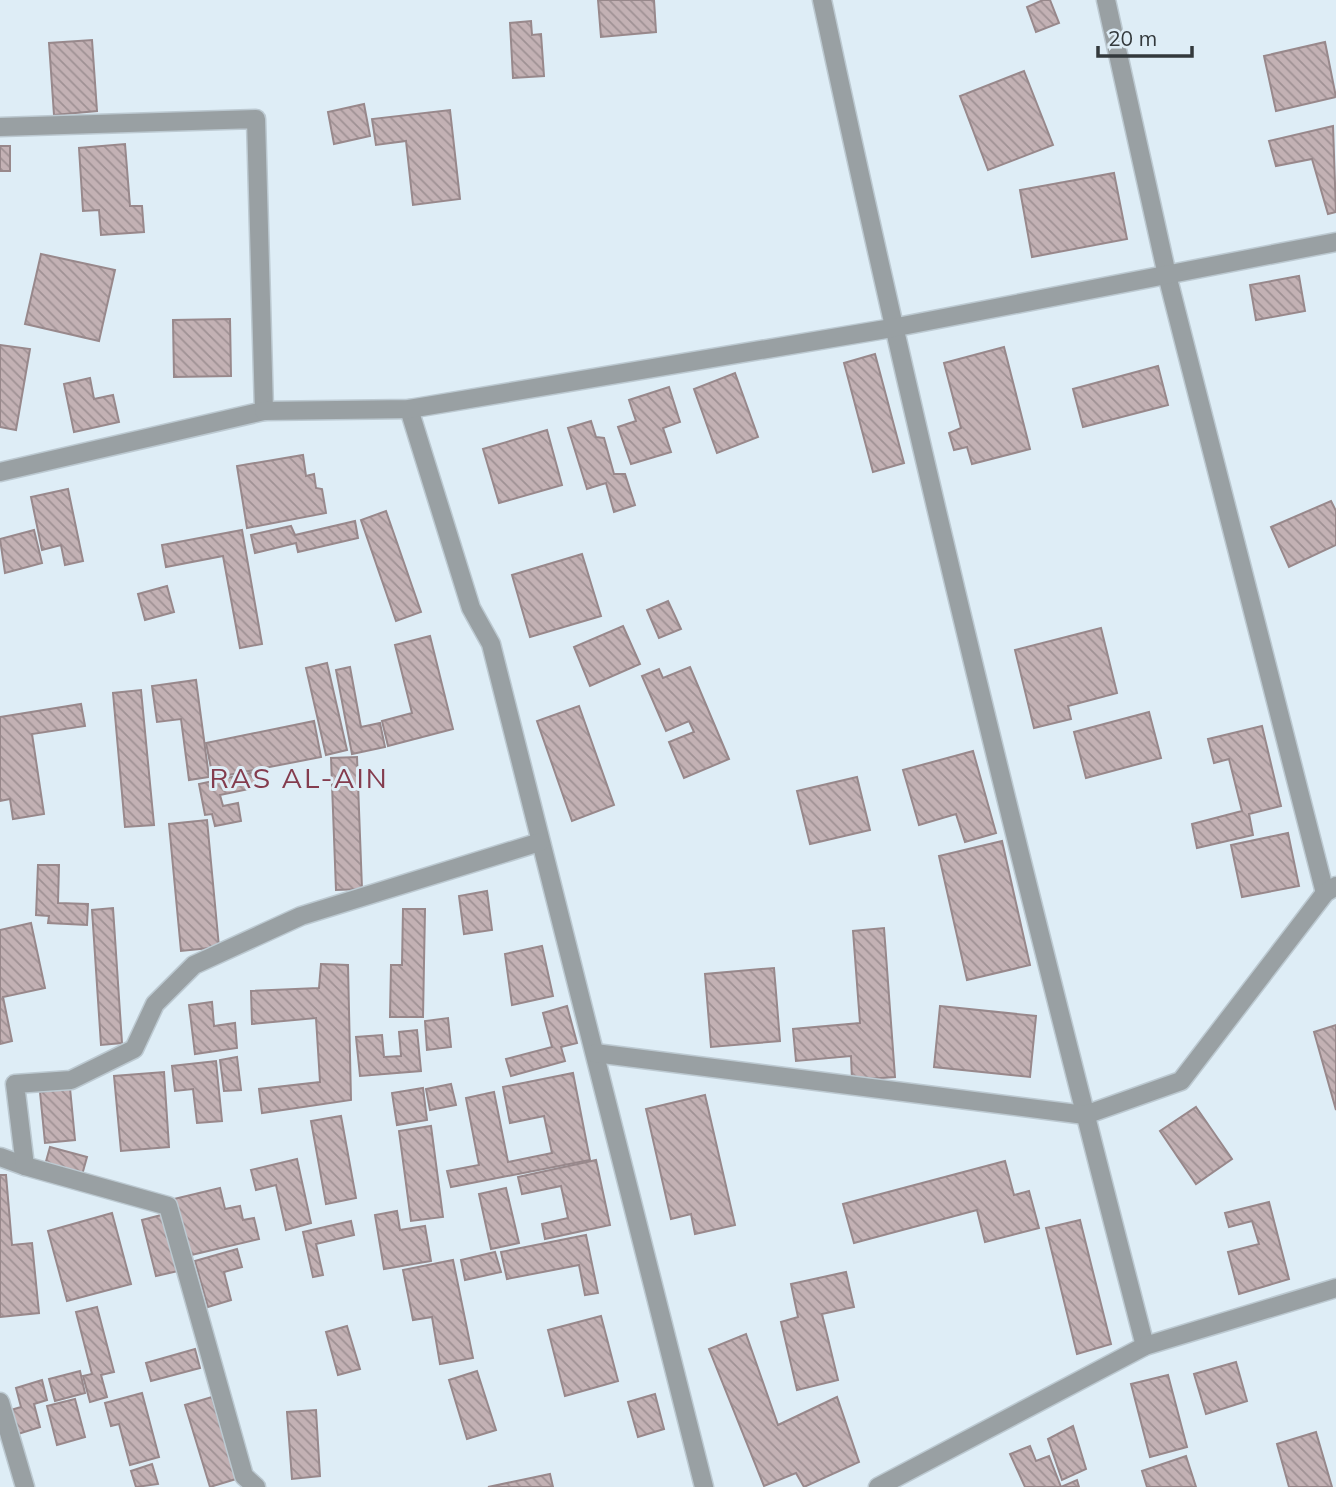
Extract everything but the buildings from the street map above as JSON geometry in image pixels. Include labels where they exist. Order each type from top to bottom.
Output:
[{"type":"street","points":[[822,0],[892,328],[1085,1115],[1145,1346]]},
{"type":"street","points":[[595,1053],[1085,1115],[1181,1081],[1331,890],[1167,275],[1105,0]]},
{"type":"street","points":[[0,127],[256,119],[264,411]]},
{"type":"street","points":[[0,472],[264,411],[409,409],[892,328],[1336,242]]},
{"type":"street","points":[[409,409],[471,608],[491,644],[704,1487]]},
{"type":"street","points":[[25,1166],[7,1080],[71,1080],[134,1049],[155,1004],[194,965],[301,916],[540,842]]},
{"type":"street","points":[[0,1157],[168,1206],[244,1476],[256,1487]]},
{"type":"street","points":[[878,1487],[1145,1346],[1336,1288]]},
{"type":"street","points":[[0,1402],[25,1487]]},
{"type":"district","name":"RAS AL-AIN","points":[[299,777]]}]
